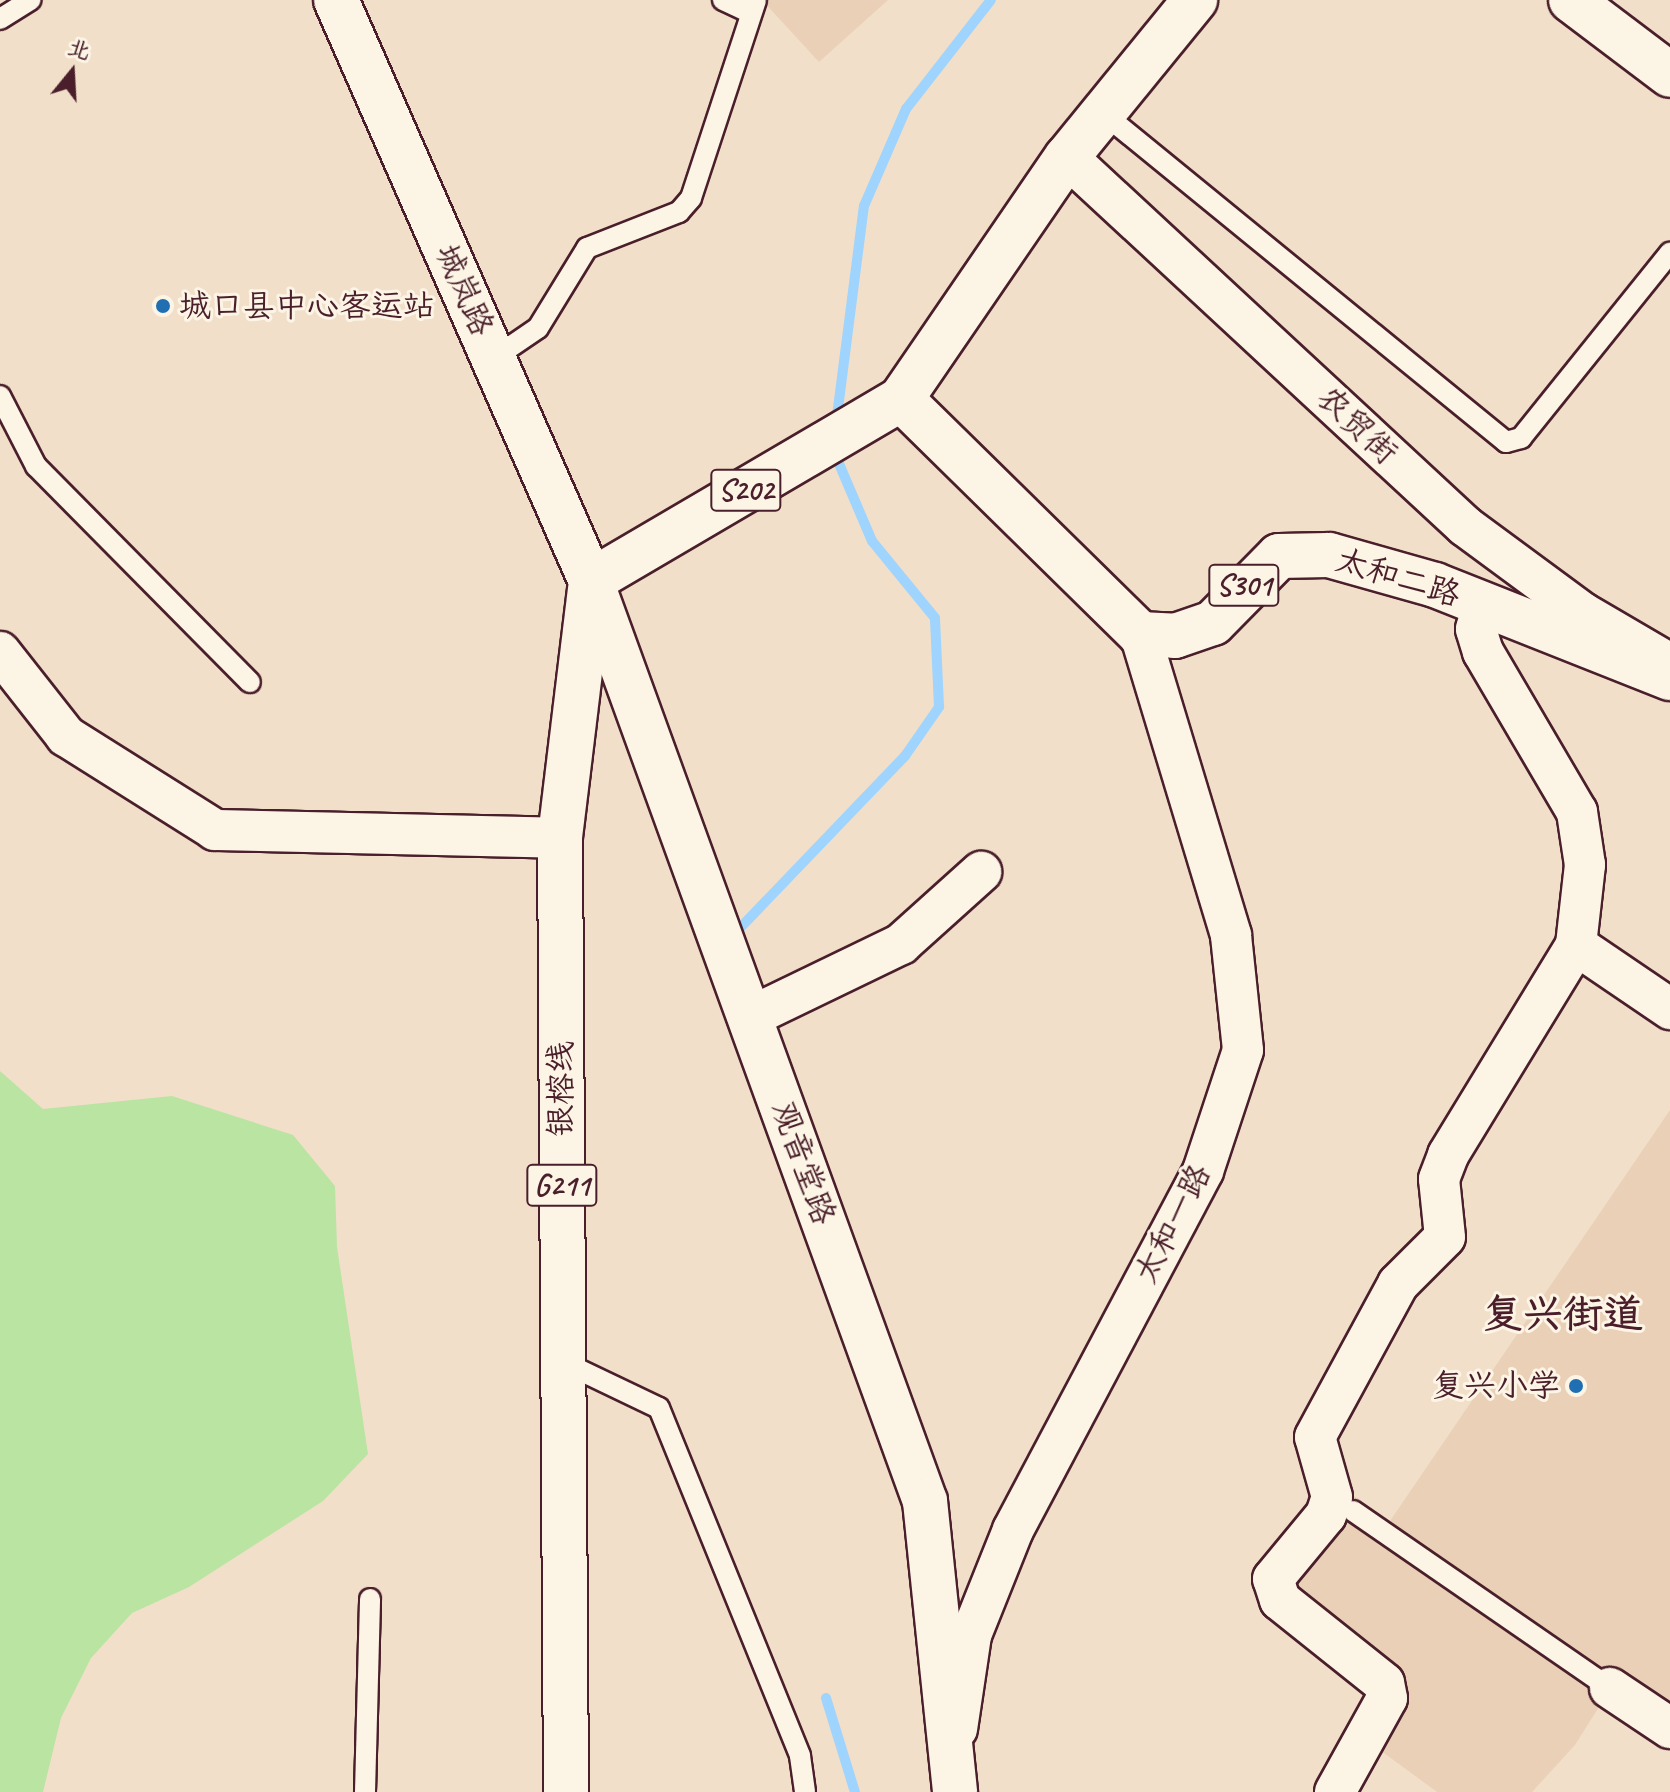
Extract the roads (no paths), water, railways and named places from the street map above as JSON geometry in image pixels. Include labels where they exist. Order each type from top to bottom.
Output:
[{"type":"main road","name":"城岚路","points":[[336,0],[591,581]]},
{"type":"main road","points":[[1140,634],[901,399],[1067,157],[1195,0]]},
{"type":"main road","points":[[1571,0],[1670,75]]},
{"type":"main road","name":"S202","points":[[591,581],[901,399]]},
{"type":"main road","name":"太和二路","points":[[1140,634],[1175,636],[1213,623],[1279,556],[1329,555],[1483,604],[1670,678]]},
{"type":"main road","name":"银榕线","points":[[566,1792],[560,838],[591,581]]},
{"type":"main road","name":"观音堂路","points":[[591,581],[925,1501],[954,1776]]},
{"type":"street","name":"农贸街","points":[[1067,157],[1465,526],[1583,613],[1670,664]]},
{"type":"street","points":[[1335,1792],[1387,1698],[1384,1683],[1280,1600],[1273,1579],[1326,1515],[1332,1497],[1315,1437],[1398,1284],[1445,1237],[1439,1179],[1448,1155],[1576,945],[1585,865],[1577,812],[1483,652],[1476,629],[1483,604]]},
{"type":"street","name":"太和一路","points":[[954,1776],[971,1635],[1013,1530],[1203,1171],[1243,1050],[1231,935],[1140,634]]},
{"type":"street","points":[[0,652],[66,736],[215,830],[560,838]]},
{"type":"street","points":[[750,1017],[901,944],[981,872]]},
{"type":"street","points":[[1576,945],[1670,1009]]},
{"type":"street","points":[[1610,1688],[1670,1728]]},
{"type":"lane","points":[[0,19],[31,0]]},
{"type":"lane","points":[[494,358],[538,328],[587,248],[679,212],[691,198],[752,6],[723,0]]},
{"type":"lane","points":[[1103,113],[1506,442],[1521,438],[1670,253]]},
{"type":"lane","points":[[0,396],[36,466],[250,682]]},
{"type":"lane","points":[[563,1362],[659,1408],[800,1756],[805,1792]]},
{"type":"lane","points":[[1353,1511],[1610,1688]]},
{"type":"lane","points":[[365,1792],[370,1599]]},
{"type":"waterway","points":[[836,424],[864,206],[906,109],[991,0]]},
{"type":"waterway","points":[[741,927],[905,756],[939,707],[935,618],[872,541],[834,452]]},
{"type":"waterway","points":[[826,1698],[855,1792]]},
{"type":"place","name":"城口县中心客运站","points":[[163,306]]},
{"type":"place","name":"复兴小学","points":[[1576,1386]]},
{"type":"district","name":"复兴街道","points":[[1563,1314]]}]
